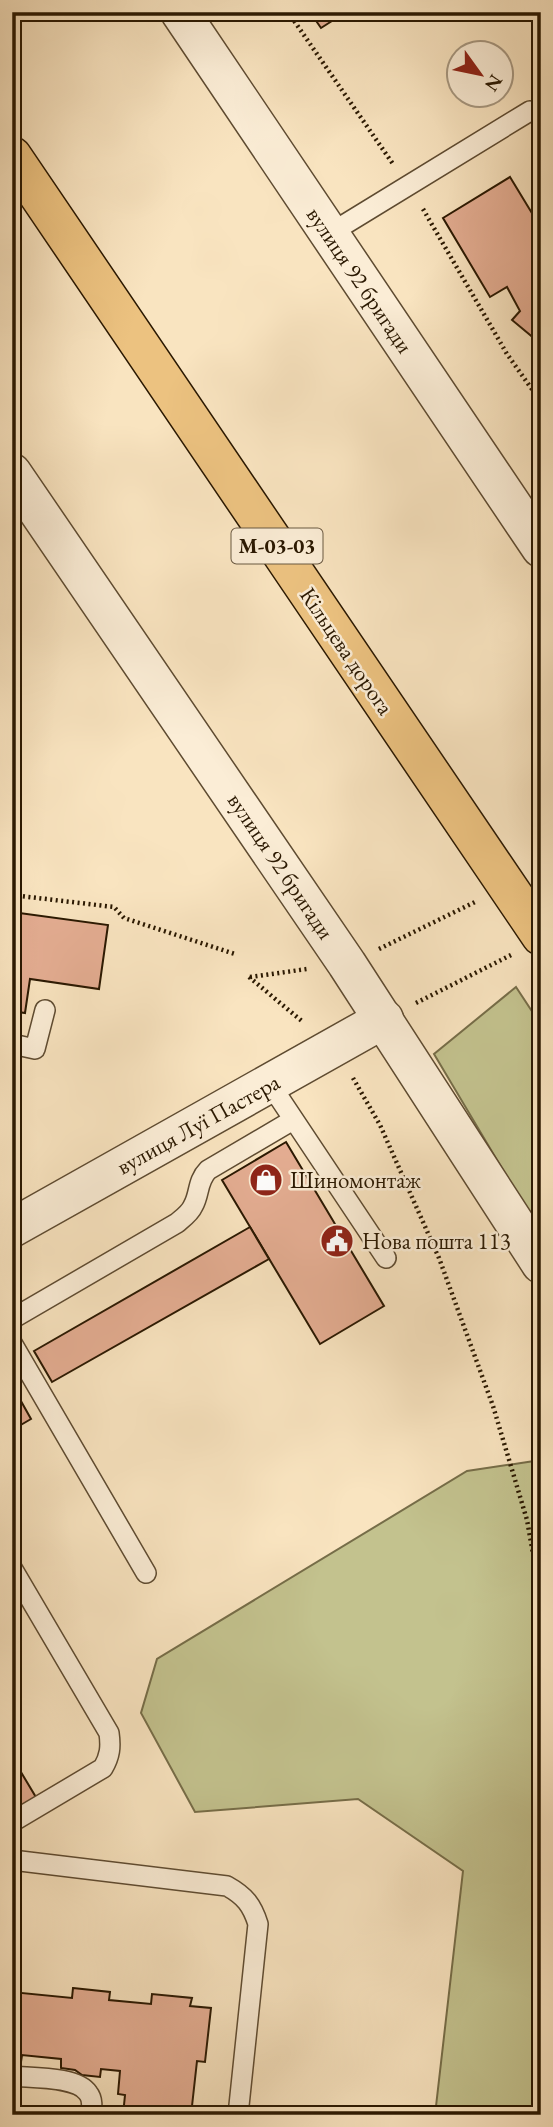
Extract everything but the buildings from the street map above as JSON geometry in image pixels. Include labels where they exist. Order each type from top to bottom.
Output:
[{"type":"highway","name":"Кільцева дорога","points":[[12,156],[508,886],[529,944]]},
{"type":"street","name":"вулиця 92 бригади","points":[[180,12],[541,548]]},
{"type":"street","name":"вулиця 92 бригади","points":[[12,473],[384,1019],[541,1264]]},
{"type":"street","name":"вулиця Луї Пастера","points":[[12,1228],[384,1019]]},
{"type":"lane","points":[[329,234],[530,110],[541,113]]},
{"type":"lane","points":[[12,1044],[35,1049],[45,1010]]},
{"type":"lane","points":[[270,1084],[386,1258]]},
{"type":"lane","points":[[12,1319],[177,1223],[194,1206],[202,1176],[208,1170],[293,1120]]},
{"type":"lane","points":[[12,1343],[146,1573]]},
{"type":"lane","points":[[12,1568],[109,1733],[111,1746],[103,1768],[12,1822]]},
{"type":"lane","points":[[12,1860],[227,1886],[253,1907],[258,1924],[238,2115]]},
{"type":"lane","points":[[12,2076],[72,2082],[83,2087],[90,2094],[91,2115]]},
{"type":"path","points":[[12,16],[17,12]]},
{"type":"path","points":[[508,886],[347,964],[249,977],[333,1047],[380,1125],[439,1258],[493,1406],[523,1507],[541,1598]]},
{"type":"path","points":[[12,895],[114,907],[124,918],[235,954]]},
{"type":"path","points":[[384,1019],[529,944]]},
{"type":"shaded area","points":[[516,987],[541,1025],[541,1234],[434,1054]]},
{"type":"shaded area","points":[[541,1460],[541,2115],[435,2115],[463,1871],[358,1799],[195,1812],[141,1713],[157,1659],[467,1471]]},
{"type":"place","name":"Шиномонтаж","points":[[266,1180]]},
{"type":"place","name":"Нова пошта 113","points":[[337,1241]]}]
